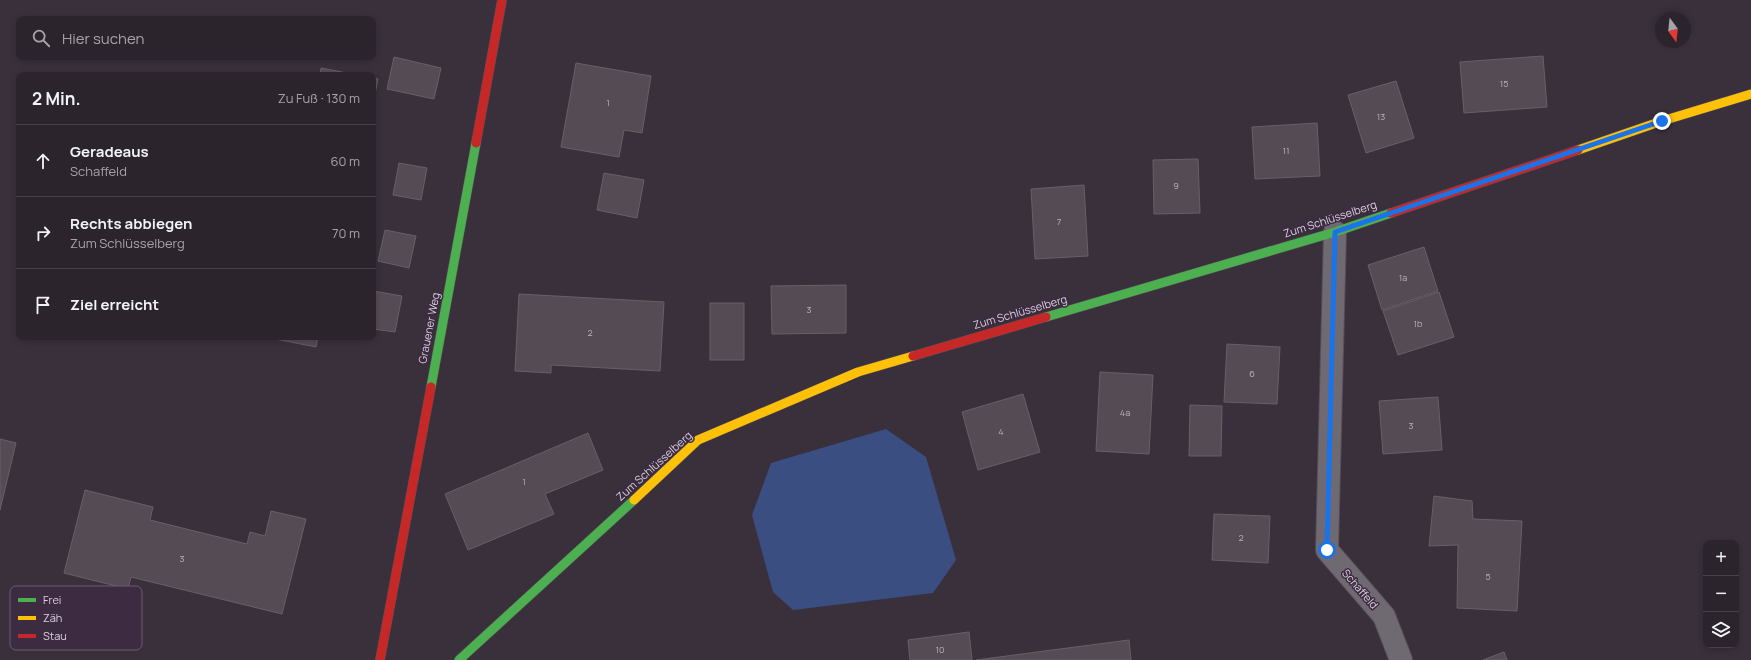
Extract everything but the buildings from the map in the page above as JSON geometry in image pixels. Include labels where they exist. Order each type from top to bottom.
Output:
[{"type":"street","name":"Grauener Weg","points":[[380,660],[502,0]]},
{"type":"street","name":"Zum Schlüsselberg","points":[[459,660],[587,544],[698,440],[858,372],[1335,232],[1662,121],[1751,94]]},
{"type":"street","name":"Schaffeld","points":[[1335,232],[1327,550],[1384,616],[1401,660]]},
{"type":"water","points":[[886,429],[926,457],[956,560],[933,593],[793,610],[773,592],[752,515],[771,463]]},
{"type":"traffic: fast","points":[[431,387],[476,143]]},
{"type":"traffic: fast","points":[[1046,317],[1335,232],[1391,213]]},
{"type":"traffic: fast","points":[[459,660],[634,500]]},
{"type":"traffic: slow","points":[[1578,150],[1662,121],[1751,94]]},
{"type":"traffic: slow","points":[[634,500],[698,440],[858,372],[913,356]]},
{"type":"traffic: jam","points":[[476,143],[502,0]]},
{"type":"traffic: jam","points":[[1391,213],[1578,150]]},
{"type":"traffic: jam","points":[[913,356],[1046,317]]},
{"type":"traffic: jam","points":[[380,660],[431,387]]},
{"type":"route","points":[[1327,550],[1335,232],[1662,121]]}]
